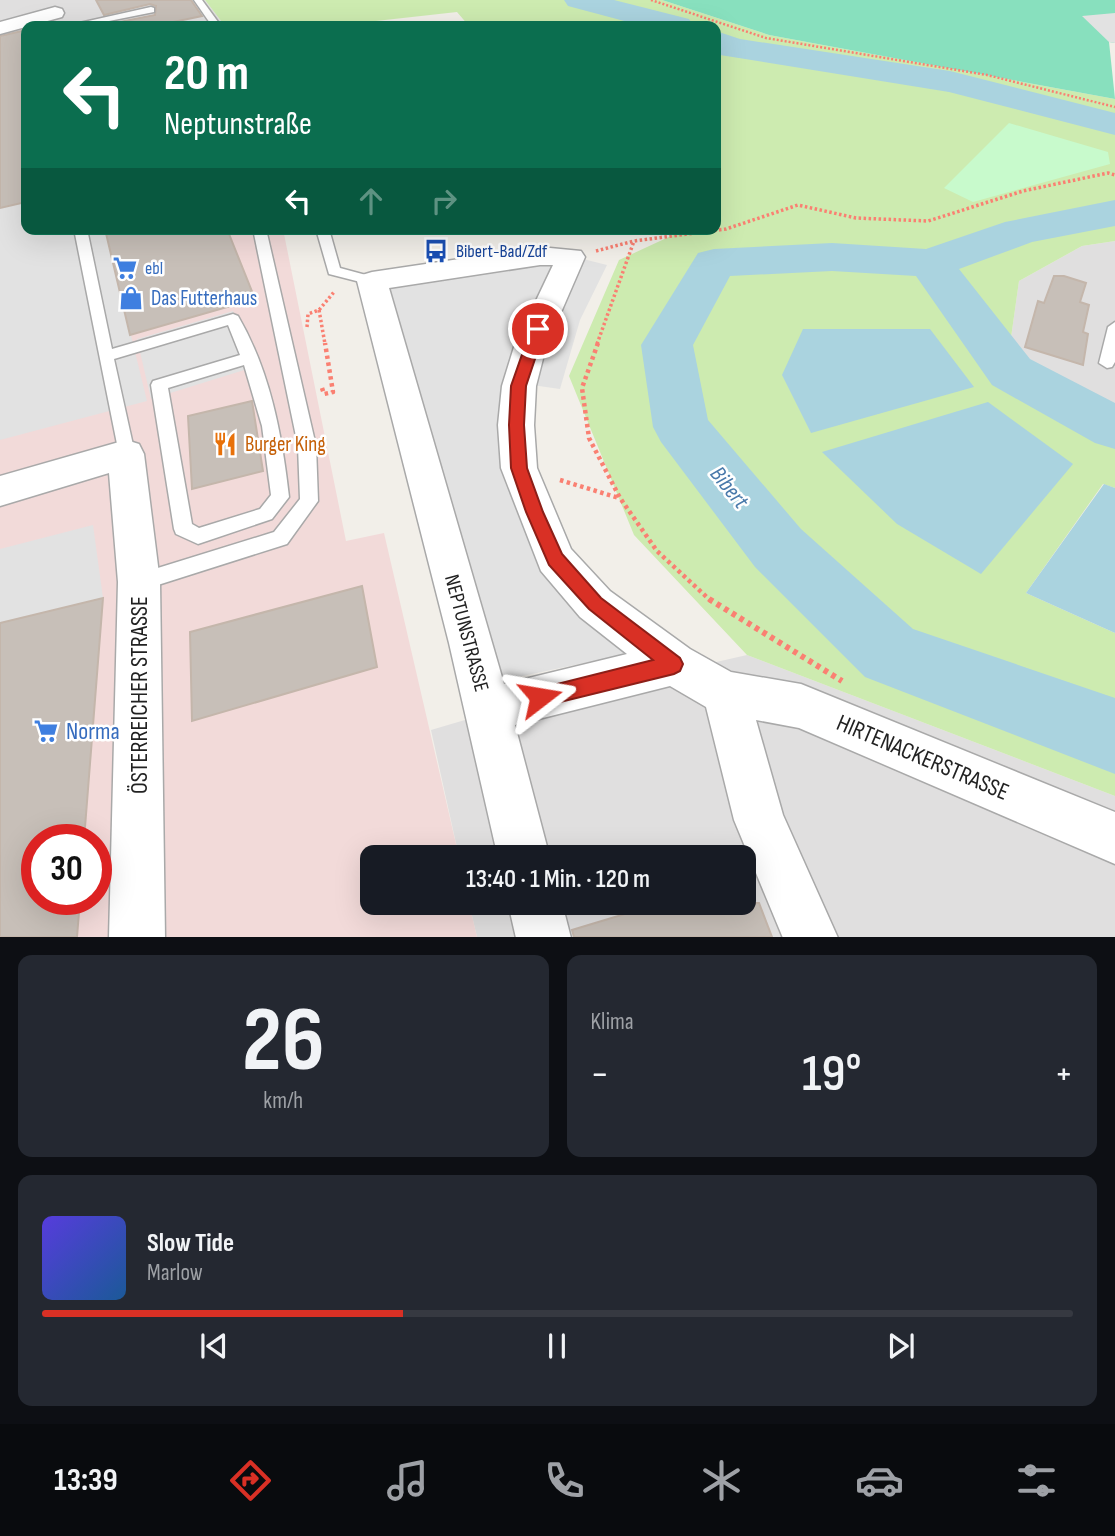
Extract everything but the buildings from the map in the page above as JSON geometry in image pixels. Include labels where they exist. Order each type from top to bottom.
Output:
[{"type":"street","points":[[39,0],[65,21]]},
{"type":"street","points":[[26,21],[55,13]]},
{"type":"street","points":[[0,28],[21,22]]},
{"type":"street","points":[[372,281],[540,256],[571,257],[530,347],[519,386],[516,425],[519,468],[555,559],[595,604],[674,664]]},
{"type":"street","name":"NEPTUNSTRASSE","points":[[372,281],[487,710],[674,664]]},
{"type":"street","points":[[0,491],[126,454]]},
{"type":"street","name":"ÖSTERREICHER STRASSE","points":[[126,454],[139,582],[137,937]]},
{"type":"street","name":"HIRTENACKERSTRASSE","points":[[674,664],[725,693],[801,706],[1115,838]]},
{"type":"street","points":[[725,693],[759,820],[811,937]]},
{"type":"street","points":[[487,710],[521,845]]},
{"type":"street","points":[[539,915],[544,937]]},
{"type":"lane","points":[[198,0],[213,21]]},
{"type":"lane","points":[[96,21],[151,10]]},
{"type":"lane","points":[[81,235],[126,454]]},
{"type":"lane","points":[[139,582],[280,538],[309,502],[307,446],[260,235]]},
{"type":"lane","points":[[324,235],[334,271],[372,281]]},
{"type":"lane","points":[[107,356],[233,319],[262,386],[274,442],[280,497],[266,514],[198,536],[183,529],[159,385],[249,358]]},
{"type":"lane","points":[[1107,363],[1115,327]]},
{"type":"path","points":[[652,0],[715,21]]},
{"type":"path","points":[[721,23],[766,38],[987,75],[1115,107]]},
{"type":"path","points":[[721,230],[798,205],[856,218],[928,221],[1023,191],[1108,173],[1115,175]]},
{"type":"path","points":[[571,257],[634,241],[680,235]]},
{"type":"path","points":[[634,241],[582,388],[589,438],[620,498],[657,551],[711,601],[851,685]]},
{"type":"path","points":[[306,338],[309,314],[319,310]]},
{"type":"path","points":[[519,468],[620,498]]},
{"type":"shaded area","points":[[0,0],[205,0],[221,21],[21,21],[21,109],[0,113]]},
{"type":"shaded area","points":[[1115,13],[1115,43],[1109,42],[1082,16]]},
{"type":"shaded area","points":[[21,109],[21,235],[284,235],[346,541],[384,533],[456,845],[360,845],[360,915],[472,915],[477,937],[0,937],[0,113]]},
{"type":"shaded area","points":[[21,203],[21,235],[106,235],[147,401],[0,440],[0,208]]},
{"type":"shaded area","points":[[1115,241],[1115,436],[1008,359],[1019,281],[1082,246]]},
{"type":"shaded area","points":[[583,259],[607,265],[580,320],[560,389],[511,382],[544,570],[627,654],[503,680],[382,285],[534,261],[553,267]]},
{"type":"shaded area","points":[[233,311],[254,367],[151,399],[137,339]]},
{"type":"shaded area","points":[[93,525],[103,598],[0,623],[0,549]]},
{"type":"shaded area","points":[[747,655],[1115,796],[1115,937],[477,937],[472,915],[756,915],[756,845],[456,845],[431,730],[475,717]]},
{"type":"green space","points":[[205,0],[662,0],[769,35],[1115,99],[1115,241],[1082,246],[1019,281],[1008,359],[1115,436],[1115,488],[1103,484],[1026,593],[1115,633],[1115,796],[747,655],[634,535],[569,376],[619,260],[673,235],[721,235],[721,21],[465,21],[457,12],[376,21],[221,21]]},
{"type":"green space","points":[[662,0],[1115,0],[1115,43],[1109,42],[1115,99],[769,35]]},
{"type":"green space","points":[[1009,123],[1108,152],[1110,164],[973,202],[944,188]]},
{"type":"water","points":[[803,329],[930,329],[974,387],[811,433],[782,375]]},
{"type":"water","points":[[988,402],[1073,464],[981,574],[897,524],[822,452]]},
{"type":"water","points":[[1104,484],[1115,488],[1115,633],[1026,593]]},
{"type":"waterway","name":"Bibert","points":[[579,0],[659,21]]},
{"type":"waterway","name":"Bibert","points":[[721,43],[732,48],[950,82],[1115,124]]},
{"type":"waterway","name":"Bibert","points":[[930,263],[1021,231],[1115,213]]},
{"type":"waterway","name":"Bibert","points":[[930,263],[832,257],[714,263],[667,345],[681,427],[778,548],[890,654],[1115,736]]},
{"type":"waterway","name":"Bibert","points":[[930,263],[1011,372],[1115,428]]},
{"type":"place","name":"Bibert-Bad/Zdf","points":[[436,251]]},
{"type":"place","name":"ebl","points":[[125,268]]},
{"type":"place","name":"Das Futterhaus","points":[[131,298]]},
{"type":"place","name":"Burger King","points":[[225,444]]},
{"type":"place","name":"Norma","points":[[46,731]]},
{"type":"route","points":[[538,329],[519,386],[516,425],[519,468],[534,512],[555,559],[595,604],[674,664],[540,697]]}]
